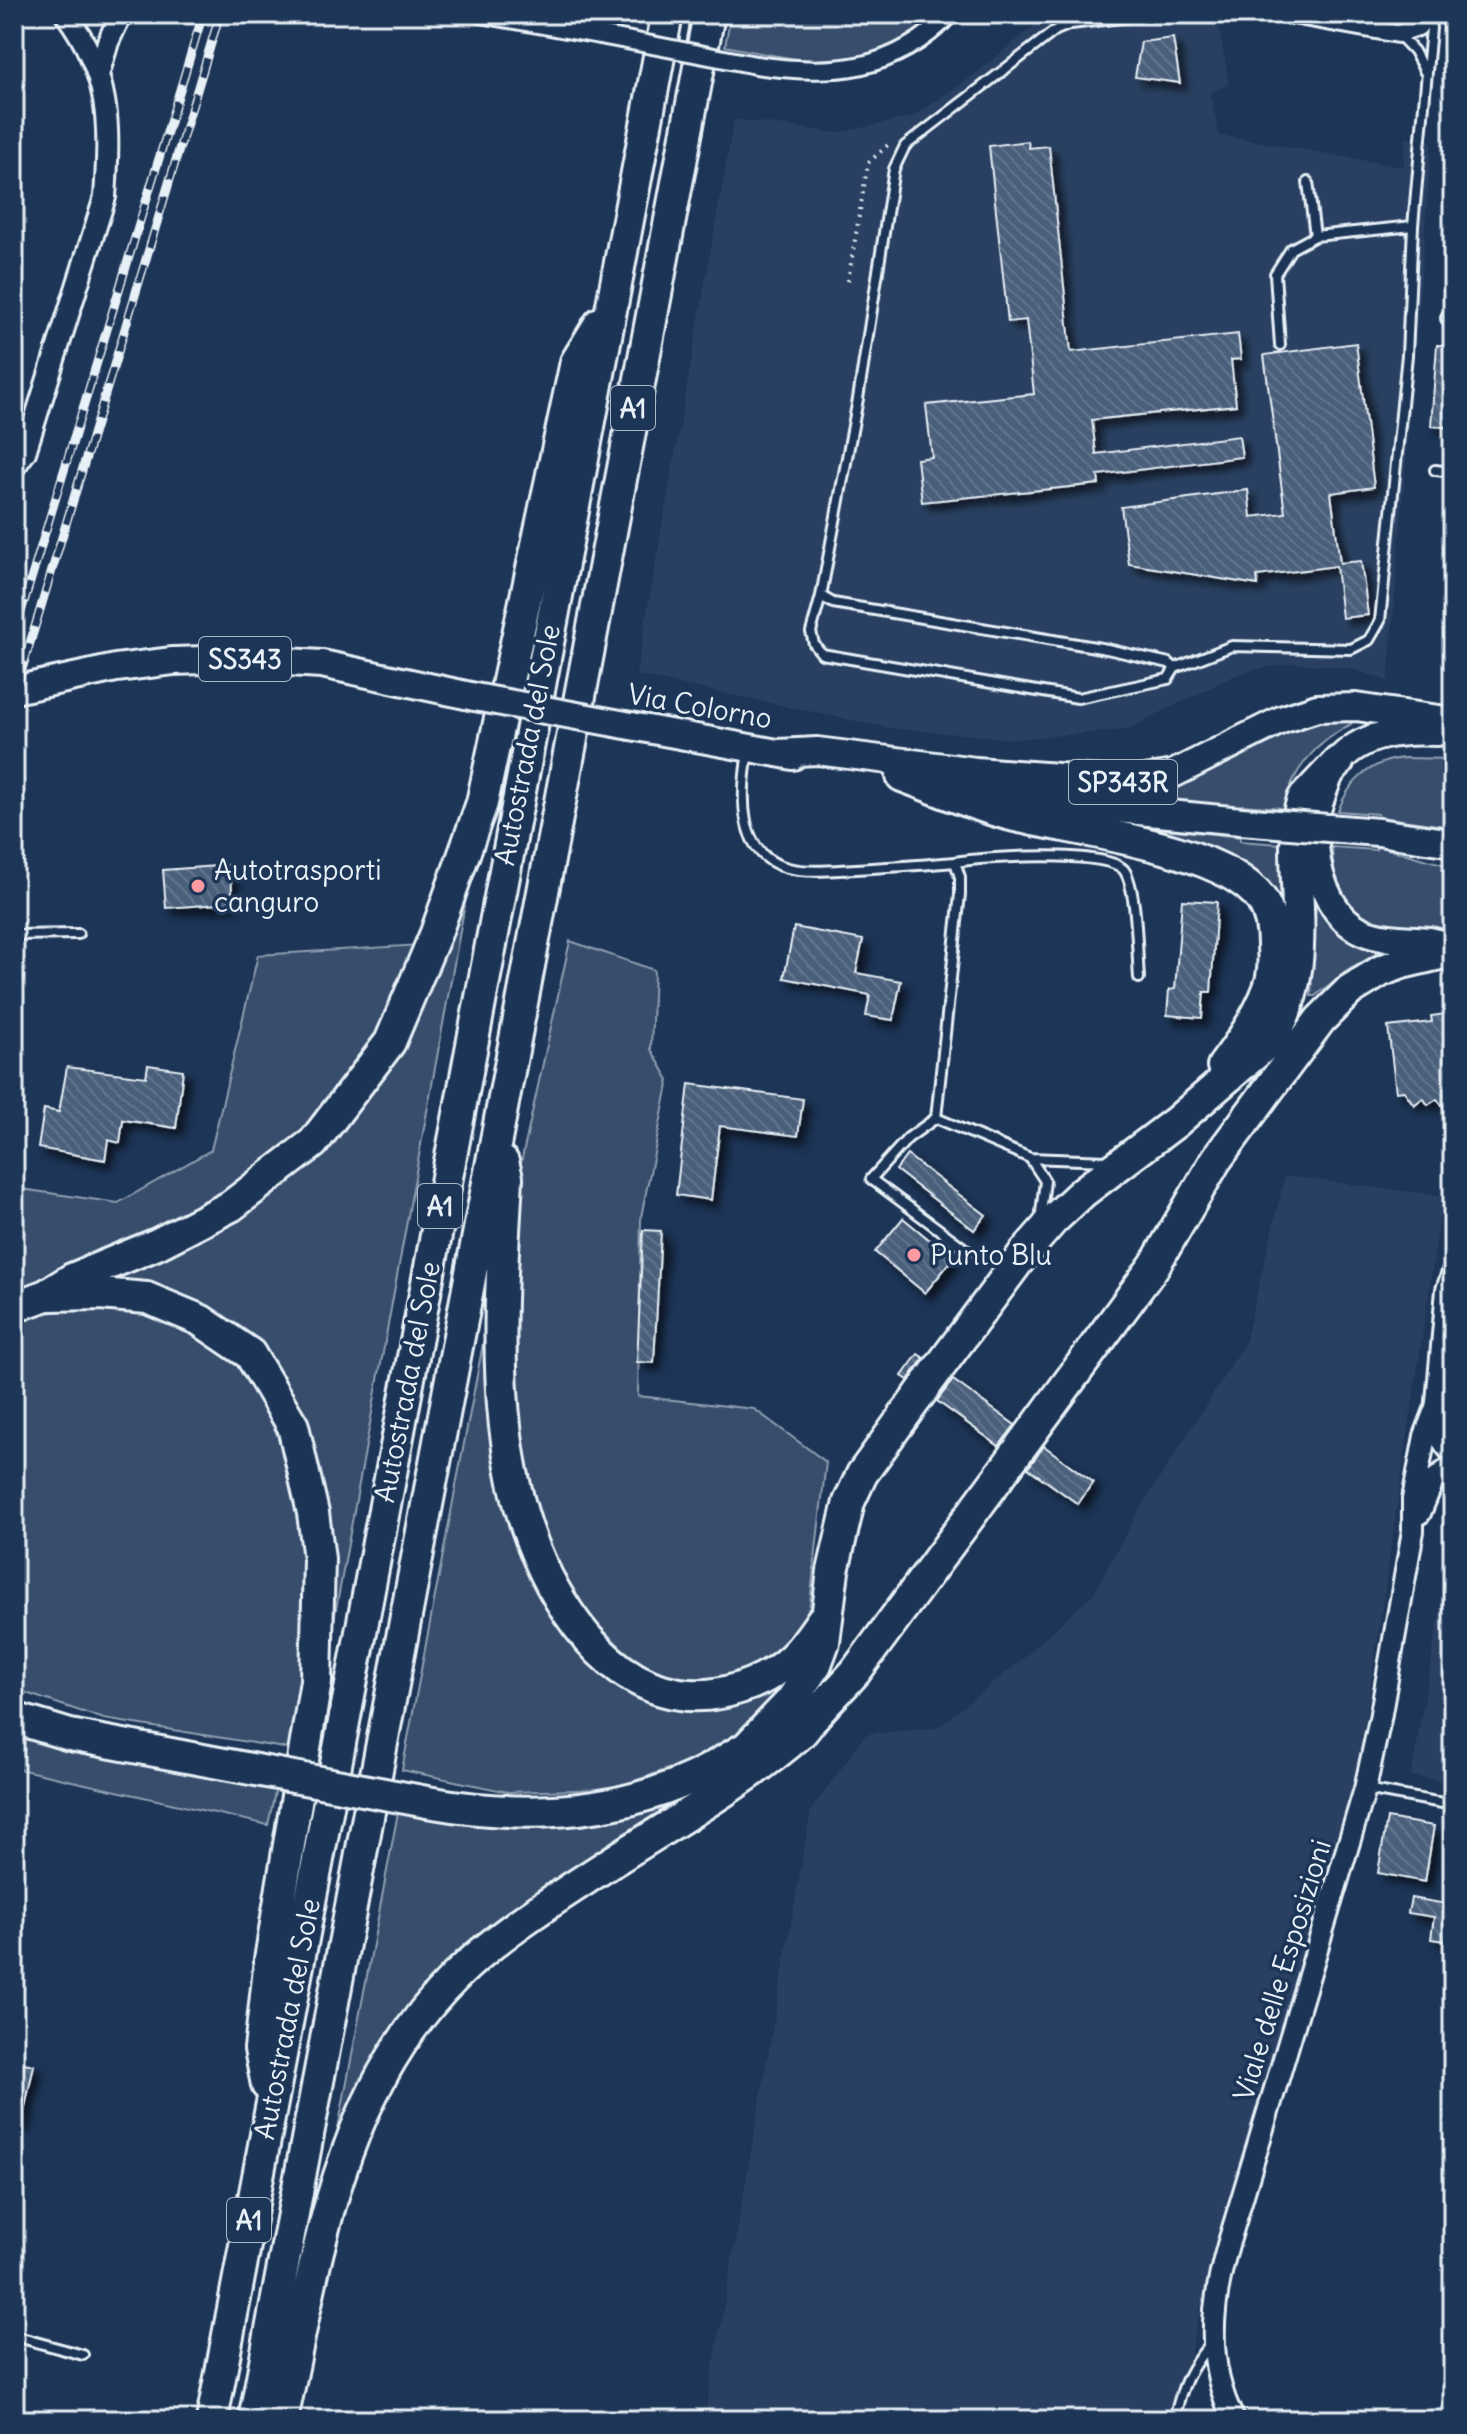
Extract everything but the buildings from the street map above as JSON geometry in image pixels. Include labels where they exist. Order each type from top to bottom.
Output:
[{"type":"highway","name":"Autostrada del Sole","points":[[212,2420],[667,14]]},
{"type":"highway","name":"Autostrada del Sole","points":[[254,2420],[709,14]]},
{"type":"highway","points":[[14,1307],[157,1244],[231,1206],[313,1143],[390,1042],[436,933],[482,803],[576,362],[610,307]]},
{"type":"highway","points":[[1308,809],[1303,799],[1338,762]]},
{"type":"highway","points":[[902,776],[1008,815],[1097,833],[1202,861],[1233,876],[1261,899],[1269,915],[1273,935],[1274,961],[1270,986],[1244,1038],[1191,1110]]},
{"type":"highway","points":[[748,1746],[791,1701],[809,1677],[824,1642],[827,1607],[844,1519],[862,1474],[1038,1236],[1083,1192],[1191,1110],[1271,1040],[1286,1014],[1297,970],[1305,845]]},
{"type":"highway","points":[[282,2420],[324,2223],[337,2178],[372,2091],[415,2023],[453,1978],[487,1948],[776,1754],[800,1734],[856,1671],[1154,1266],[1226,1145],[1320,1020],[1350,990],[1381,971],[1453,950]]},
{"type":"highway","points":[[497,1133],[507,1178],[499,1316],[511,1468],[534,1545],[571,1616],[602,1655],[635,1679],[668,1692],[693,1696],[747,1685],[783,1666],[802,1648],[822,1620],[827,1607]]},
{"type":"highway","points":[[46,1295],[100,1294],[147,1298],[200,1320],[250,1354],[293,1426],[313,1513],[319,1559],[316,1681],[270,1960],[260,2049],[271,2104]]},
{"type":"highway","points":[[14,1718],[70,1735],[427,1802],[511,1813],[547,1813],[594,1808],[679,1784],[832,1698]]},
{"type":"main road","name":"Via Colorno","points":[[14,690],[116,668],[173,661],[236,659],[322,664],[475,697],[1027,798],[1388,833],[1453,843]]},
{"type":"main road","name":"SP343R","points":[[778,753],[817,751],[976,771],[1129,782],[1162,778],[1185,770],[1281,720],[1317,708],[1356,707],[1453,721]]},
{"type":"main road","points":[[1338,762],[1357,746],[1384,735],[1413,731],[1453,733]]},
{"type":"main road","points":[[1388,833],[1453,858]]},
{"type":"main road","points":[[1305,845],[1336,910],[1348,923],[1369,934],[1431,941],[1453,950]]},
{"type":"street","points":[[14,467],[25,452],[105,197],[107,109],[99,72],[83,37],[66,14]]},
{"type":"street","points":[[99,72],[121,14]]},
{"type":"street","points":[[481,14],[803,71],[871,65],[907,49],[950,14]]},
{"type":"street","points":[[1287,14],[1398,34],[1418,27],[1428,14]]},
{"type":"street","name":"Viale delle Esposizioni","points":[[1453,1272],[1447,1290],[1436,1406],[1438,1433],[1453,1453]]},
{"type":"street","name":"Viale delle Esposizioni","points":[[1234,2420],[1217,2376],[1212,2342],[1214,2303],[1223,2260],[1365,1789],[1413,1531],[1413,1499],[1425,1436],[1443,1388],[1453,1378]]},
{"type":"street","name":"Viale delle Esposizioni","points":[[1413,1531],[1433,1481],[1453,1465]]},
{"type":"lane","points":[[1154,14],[1071,24],[1056,30],[905,146],[894,169],[858,399],[821,596],[811,632],[814,644],[822,654],[1078,698],[1168,679],[1175,668],[1232,646],[1351,649],[1362,646],[1377,630],[1380,621],[1407,355],[1413,226],[1431,28],[1428,14]]},
{"type":"lane","points":[[1398,34],[1414,51],[1425,72]]},
{"type":"lane","points":[[1308,182],[1315,236]]},
{"type":"lane","points":[[1280,345],[1275,274],[1291,249],[1315,236],[1413,226]]},
{"type":"lane","points":[[1435,470],[1453,472]]},
{"type":"lane","points":[[821,596],[833,603],[1107,649],[1169,663],[1175,668]]},
{"type":"lane","points":[[749,748],[743,787],[744,816],[756,846],[771,861],[791,869],[817,871],[989,858],[1071,857],[1103,859],[1119,865],[1130,884],[1139,978]]},
{"type":"lane","points":[[955,862],[960,877],[960,894],[936,1118],[908,1138],[871,1179],[968,1251]]},
{"type":"lane","points":[[14,935],[78,934]]},
{"type":"lane","points":[[936,1118],[1030,1158],[1123,1161]]},
{"type":"lane","points":[[1030,1158],[1045,1181],[1038,1236]]},
{"type":"lane","points":[[1365,1789],[1453,1805]]},
{"type":"lane","points":[[14,2336],[83,2355]]},
{"type":"lane","points":[[1174,2420],[1180,2393],[1192,2365],[1212,2342]]},
{"type":"shaded area","points":[[731,14],[938,14],[912,34],[886,48],[861,57],[811,60],[725,46]]},
{"type":"shaded area","points":[[1049,14],[1217,14],[1229,84],[1210,93],[1219,135],[1403,167],[1406,138],[1432,141],[1388,681],[1350,668],[1294,663],[1234,676],[1126,730],[1016,739],[889,728],[636,675],[734,119],[837,133],[912,117],[970,78]]},
{"type":"shaded area","points":[[1349,717],[1353,721],[1351,724],[1317,748],[1300,769],[1283,808],[1242,805],[1242,808],[1110,793],[1162,790],[1296,727]]},
{"type":"shaded area","points":[[1405,758],[1453,759],[1453,827],[1379,817],[1378,814],[1338,811],[1348,790],[1363,774],[1382,763]]},
{"type":"shaded area","points":[[1103,822],[1282,844],[1284,933],[1274,908]]},
{"type":"shaded area","points":[[1377,846],[1453,867],[1453,933],[1385,926],[1360,918],[1351,911],[1341,898],[1332,847],[1376,850]]},
{"type":"shaded area","points":[[473,860],[333,1626],[325,1492],[284,1376],[237,1325],[169,1290],[107,1281],[210,1231],[284,1185],[347,1124],[408,1034]]},
{"type":"shaded area","points":[[1316,900],[1346,937],[1382,950],[1311,996]]},
{"type":"shaded area","points":[[570,941],[654,970],[651,1049],[669,1080],[641,1217],[638,1396],[754,1409],[826,1462],[808,1621],[789,1645],[747,1673],[696,1683],[640,1666],[591,1618],[551,1553],[523,1464],[512,1359],[517,1181]]},
{"type":"shaded area","points":[[420,945],[380,1042],[317,1125],[229,1196],[14,1294],[14,1188],[118,1203],[211,1150],[258,955]]},
{"type":"shaded area","points":[[1285,1176],[1443,1196],[1359,1764],[1201,2305],[1176,2420],[704,2420],[811,1810],[866,1734],[937,1728],[1018,1663],[1094,1593],[1135,1517],[1245,1343]]},
{"type":"shaded area","points":[[493,1291],[508,1494],[600,1661],[718,1702],[779,1688],[788,1692],[752,1727],[696,1759],[612,1789],[508,1792],[402,1770]]},
{"type":"shaded area","points":[[93,1304],[175,1316],[253,1375],[300,1493],[308,1623],[291,1749],[104,1719],[14,1689],[14,1323],[20,1319]]},
{"type":"shaded area","points":[[1453,1568],[1453,1783],[1411,1776],[1447,1571]]},
{"type":"shaded area","points":[[14,1721],[277,1783],[268,1825],[14,1768]]},
{"type":"shaded area","points":[[728,1773],[479,1936],[414,1997],[365,2073],[336,2139],[400,1802],[494,1818]]},
{"type":"railway","points":[[14,635],[203,14]]},
{"type":"railway","points":[[14,696],[220,14]]},
{"type":"place","name":"Autotrasporti canguro","points":[[198,886]]},
{"type":"place","name":"Punto Blu","points":[[914,1255]]}]
